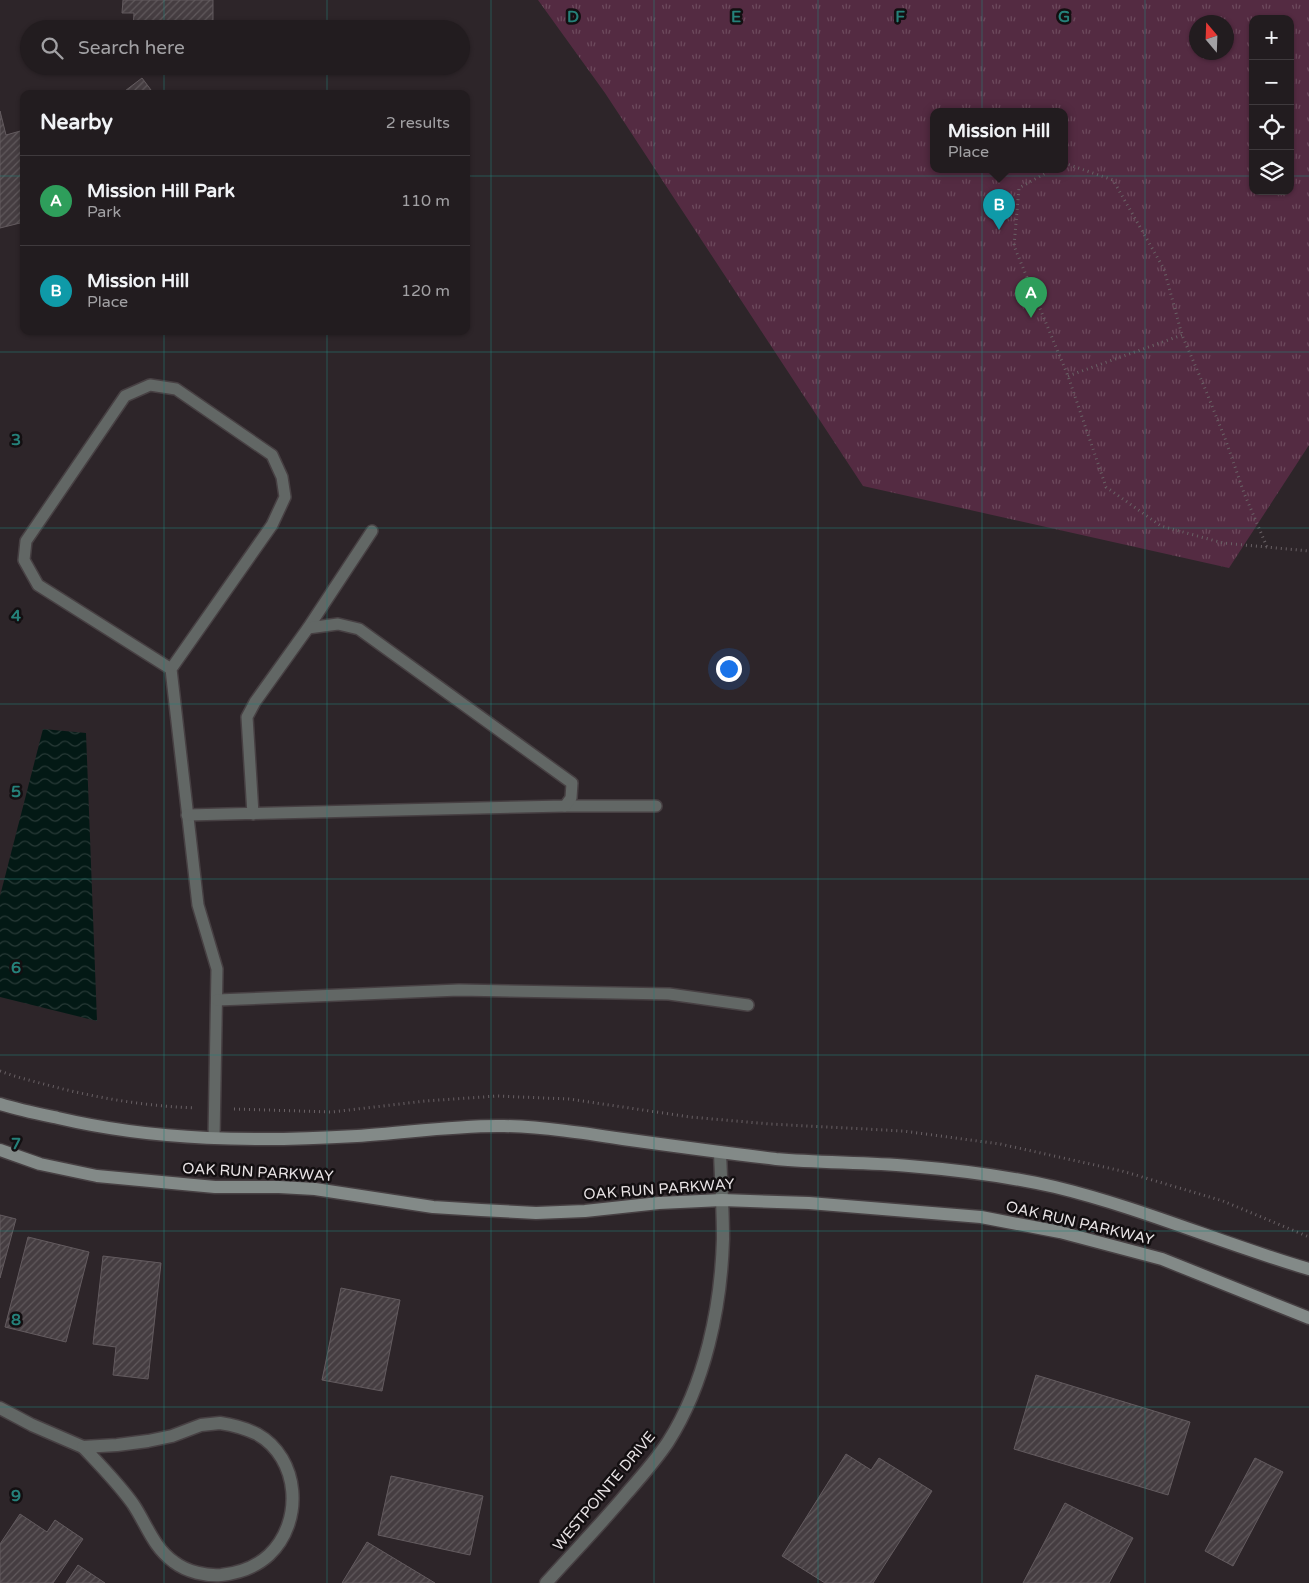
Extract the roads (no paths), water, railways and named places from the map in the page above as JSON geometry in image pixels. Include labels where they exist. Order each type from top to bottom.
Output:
[{"type":"street","name":"OAK RUN PARKWAY","points":[[0,1104],[72,1122],[123,1131],[179,1137],[252,1140],[324,1138],[392,1134],[456,1127],[504,1126],[559,1130],[780,1159],[908,1166],[983,1174],[1053,1187],[1127,1207],[1274,1259],[1309,1269]]},
{"type":"street","name":"OAK RUN PARKWAY","points":[[0,1150],[40,1164],[97,1176],[215,1187],[315,1189],[433,1207],[472,1210],[575,1211],[659,1203],[722,1200],[829,1204],[981,1217],[1060,1232],[1162,1259],[1309,1318]]},
{"type":"street","name":"WESTPOINTE DRIVE","points":[[546,1583],[616,1507],[652,1463],[667,1443],[684,1413],[711,1336],[720,1272],[723,1240],[720,1152]]},
{"type":"street","points":[[0,1408],[32,1425],[83,1447],[116,1482],[134,1506],[149,1535],[161,1551],[176,1564],[194,1572],[214,1575],[234,1573],[252,1567],[269,1555],[282,1540],[290,1522],[294,1502],[292,1482],[285,1464],[274,1448],[258,1435],[240,1426],[220,1423],[200,1425],[172,1436],[148,1441],[83,1447]]},
{"type":"lane","points":[[171,669],[38,585],[24,560],[26,541],[125,396],[150,385],[176,389],[272,455],[282,477],[285,497],[272,525],[171,669],[198,905],[217,969],[214,1138]]},
{"type":"lane","points":[[253,814],[247,717],[255,702],[308,628],[372,531]]},
{"type":"lane","points":[[308,628],[338,624],[359,629],[572,783],[571,798],[565,806]]},
{"type":"lane","points":[[187,815],[565,806],[656,806]]},
{"type":"lane","points":[[217,1000],[459,990],[669,994],[748,1005]]},
{"type":"water","points":[[43,729],[86,733],[97,1021],[0,997],[0,896]]},
{"type":"place","name":"Mission Hill","points":[[999,230]]},
{"type":"place","name":"Mission Hill Park","points":[[1031,318]]}]
